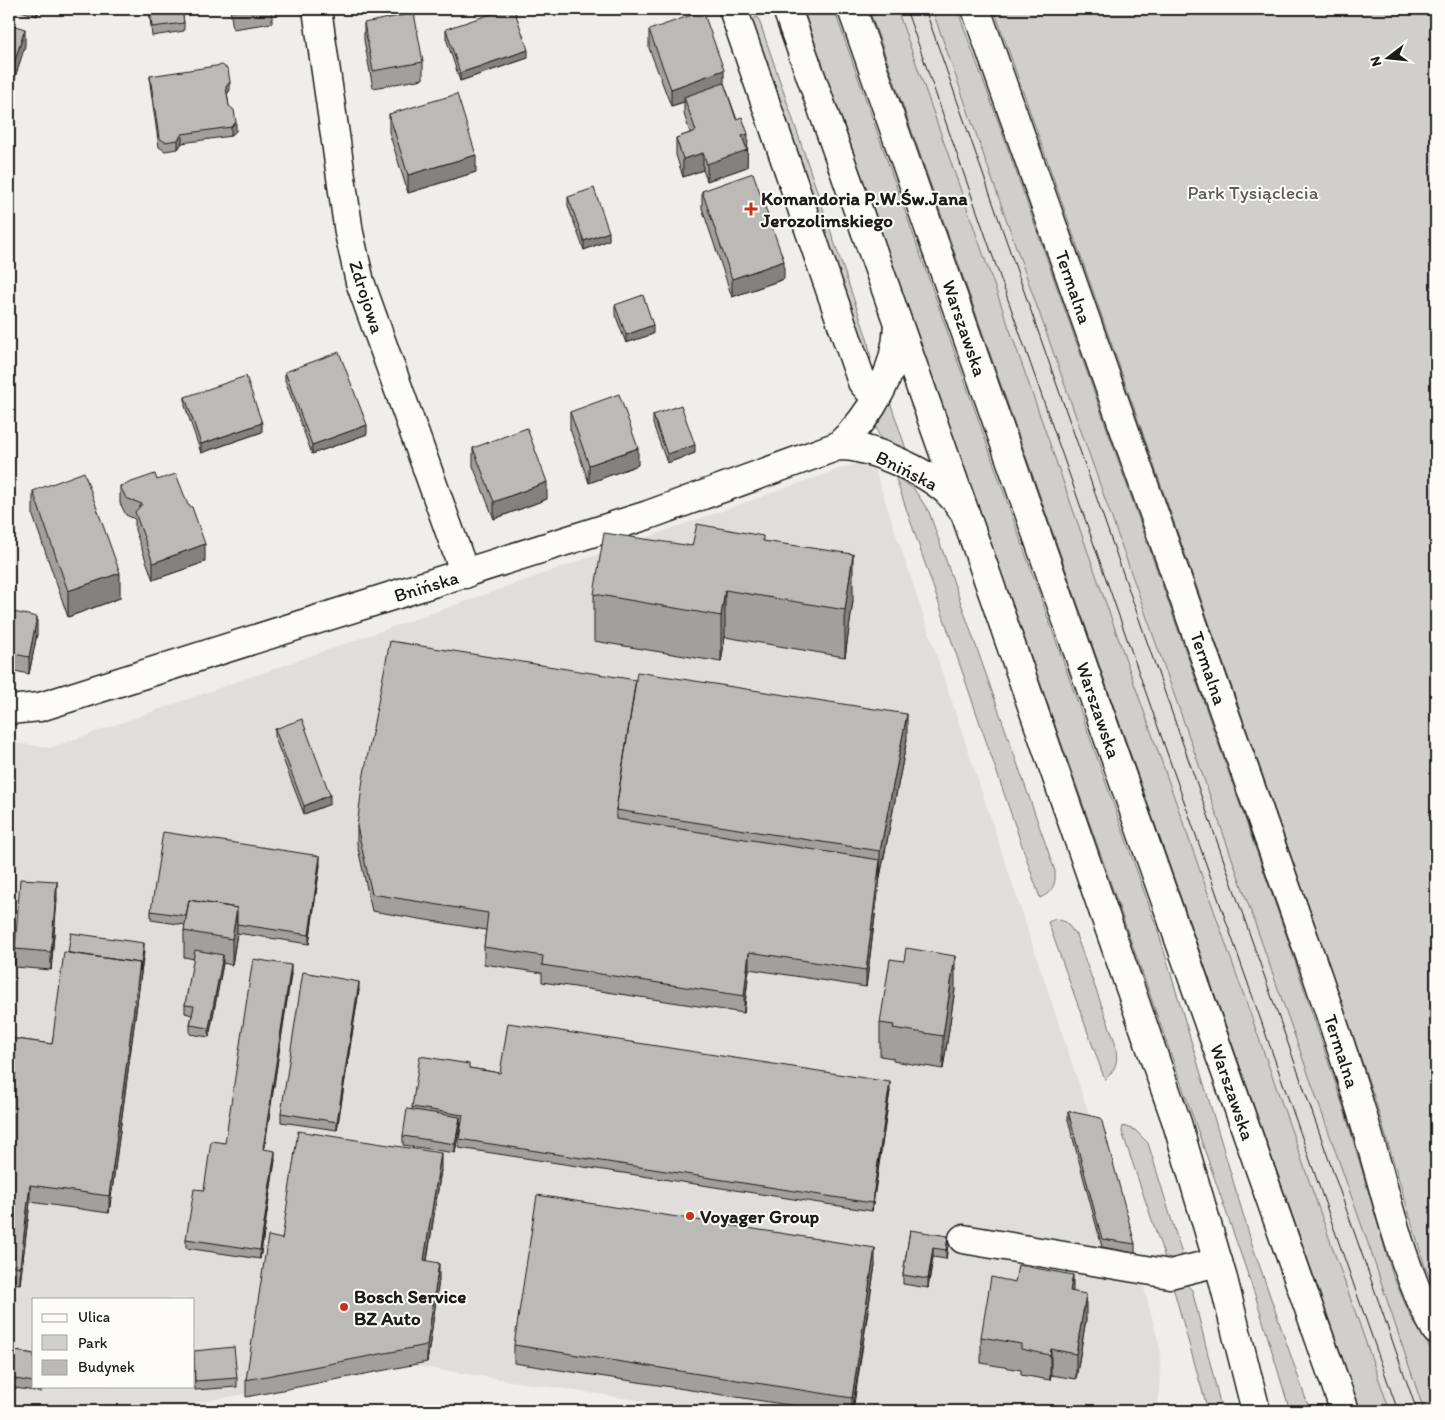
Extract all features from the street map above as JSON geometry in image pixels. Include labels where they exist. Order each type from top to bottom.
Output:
[{"type":"street","name":"Zdrojowa","points":[[317,9],[349,234],[360,282],[464,574]]},
{"type":"street","points":[[733,9],[862,382],[876,398]]},
{"type":"street","points":[[787,9],[1174,1114],[1218,1262],[1255,1410]]},
{"type":"street","name":"Warszawska","points":[[852,9],[1345,1411]]},
{"type":"street","name":"Termalna","points":[[976,9],[1318,978],[1362,1113],[1396,1232],[1414,1284],[1436,1330]]},
{"type":"street","name":"Bnińska","points":[[838,446],[858,425],[876,398],[892,364],[898,341],[898,324]]},
{"type":"street","name":"Bnińska","points":[[9,710],[40,707],[464,574],[648,515],[838,446],[852,446],[868,450],[920,473],[947,491],[965,513]]},
{"type":"street","points":[[963,1239],[1170,1274],[1218,1262]]},
{"type":"shaded area","points":[[897,9],[932,9],[1370,1249],[1424,1411],[1390,1411]]},
{"type":"shaded area","points":[[871,458],[1135,1253],[1161,1352],[1158,1411],[707,1411],[408,1365],[150,1411],[9,1411],[9,742],[50,748]]},
{"type":"green space","points":[[803,9],[834,9],[1158,931],[1252,1244],[1310,1411],[1290,1411],[1256,1298],[1213,1174]]},
{"type":"green space","points":[[869,9],[897,9],[1390,1411],[1361,1411]]},
{"type":"green space","points":[[932,9],[957,9],[997,118],[1289,943],[1344,1109],[1393,1276],[1411,1317],[1436,1358],[1436,1411],[1424,1411],[1370,1249]]},
{"type":"green space","name":"Park Tysiąclecia","points":[[994,9],[1436,9],[1436,1292],[1425,1267],[1375,1100],[1318,933]]},
{"type":"green space","points":[[758,17],[867,338],[871,358],[868,371],[750,31],[754,18]]},
{"type":"green space","points":[[888,401],[890,402],[907,452],[882,443],[874,422]]},
{"type":"green space","points":[[895,476],[914,489],[929,512],[1055,871],[1053,887],[1040,898]]},
{"type":"green space","points":[[1055,919],[1066,922],[1076,935],[1115,1042],[1117,1054],[1115,1067],[1105,1080],[1048,922]]},
{"type":"green space","points":[[1123,1126],[1135,1130],[1148,1143],[1182,1254],[1180,1259],[1167,1264],[1122,1132]]},
{"type":"green space","points":[[1179,1283],[1187,1285],[1192,1290],[1222,1411],[1208,1411],[1173,1287]]},
{"type":"building","points":[[150,9],[182,9],[184,23],[152,27]]},
{"type":"building","points":[[233,9],[251,9],[233,11]]},
{"type":"building","points":[[506,9],[514,9],[528,50],[460,73],[446,29]]},
{"type":"building","points":[[703,11],[724,70],[671,89],[649,30]]},
{"type":"building","points":[[414,13],[423,62],[373,71],[364,23]]},
{"type":"building","points":[[9,24],[25,29],[9,79]]},
{"type":"building","points":[[222,65],[228,69],[230,82],[226,87],[229,106],[234,110],[236,122],[231,127],[182,134],[178,140],[165,142],[159,138],[150,76]]},
{"type":"building","points":[[724,83],[736,119],[742,117],[748,134],[742,136],[747,150],[707,164],[703,153],[683,159],[676,138],[696,131],[684,97]]},
{"type":"building","points":[[457,94],[476,155],[408,175],[389,114]]},
{"type":"building","points":[[753,173],[784,261],[732,279],[702,191]]},
{"type":"building","points":[[594,188],[609,232],[584,241],[568,197]]},
{"type":"building","points":[[643,295],[653,325],[626,335],[615,305]]},
{"type":"building","points":[[339,352],[367,425],[312,445],[285,372]]},
{"type":"building","points":[[246,376],[262,423],[201,444],[185,397]]},
{"type":"building","points":[[619,394],[638,448],[589,465],[570,412]]},
{"type":"building","points":[[681,405],[695,445],[667,454],[653,415]]},
{"type":"building","points":[[527,428],[547,482],[494,502],[473,448]]},
{"type":"building","points":[[84,472],[120,573],[68,591],[33,491]]},
{"type":"building","points":[[155,474],[157,480],[176,474],[188,505],[192,507],[205,544],[153,563],[135,512],[142,504],[126,498],[120,486]]},
{"type":"building","points":[[697,524],[763,536],[763,541],[853,554],[845,610],[725,590],[721,616],[594,594],[604,533],[692,546]]},
{"type":"building","points":[[9,611],[37,617],[29,657],[9,653]]},
{"type":"building","points":[[390,641],[636,680],[616,819],[880,860],[866,970],[749,952],[744,996],[542,965],[543,956],[484,947],[488,913],[372,894],[357,826],[363,779]]},
{"type":"building","points":[[637,672],[907,714],[880,851],[616,810]]},
{"type":"building","points":[[302,719],[330,795],[304,806],[275,729]]},
{"type":"building","points":[[163,832],[320,856],[309,935],[237,924],[237,908],[189,900],[186,916],[151,911]]},
{"type":"building","points":[[20,879],[57,881],[51,952],[15,949]]},
{"type":"building","points":[[189,900],[237,908],[232,939],[184,931]]},
{"type":"building","points":[[71,933],[144,943],[140,971],[140,963],[68,953]]},
{"type":"building","points":[[906,948],[955,956],[943,1036],[893,1028],[894,1025],[880,1023],[890,959],[904,961]]},
{"type":"building","points":[[195,950],[223,955],[209,1028],[190,1025],[194,1006],[185,1005]]},
{"type":"building","points":[[64,952],[140,963],[109,1196],[30,1185],[20,1267],[9,1265],[9,1038],[52,1044]]},
{"type":"building","points":[[253,959],[291,965],[263,1149],[275,1151],[260,1250],[186,1239],[194,1189],[204,1190],[211,1141],[225,1143]]},
{"type":"building","points":[[303,972],[359,982],[337,1122],[281,1113]]},
{"type":"building","points":[[508,1023],[890,1082],[872,1203],[459,1139],[463,1115],[412,1107],[420,1056],[469,1064],[469,1068],[500,1073]]},
{"type":"building","points":[[407,1109],[460,1117],[455,1144],[403,1136]]},
{"type":"building","points":[[1068,1111],[1101,1118],[1135,1244],[1102,1239]]},
{"type":"building","points":[[298,1131],[441,1153],[424,1260],[439,1263],[427,1345],[246,1380],[268,1236],[282,1239]]},
{"type":"building","points":[[537,1195],[875,1248],[852,1398],[514,1345]]},
{"type":"building","points":[[910,1230],[948,1236],[946,1250],[933,1248],[928,1279],[903,1275]]},
{"type":"building","points":[[1018,1265],[1073,1275],[1070,1291],[1086,1294],[1076,1354],[1051,1349],[1050,1355],[1021,1349],[1021,1344],[981,1337],[991,1277],[1015,1282]]},
{"type":"building","points":[[234,1347],[237,1378],[195,1381],[195,1351]]},
{"type":"building","points":[[9,1350],[32,1354],[32,1382],[9,1378]]},
{"type":"tram line","points":[[906,9],[1398,1411]]},
{"type":"tram line","points":[[925,9],[1417,1411]]},
{"type":"place","name":"Komandoria P.W.Św.Jana Jerozolimskiego","points":[[751,209]]},
{"type":"place","name":"Voyager Group","points":[[690,1216]]},
{"type":"place","name":"Bosch Service BZ Auto","points":[[344,1307]]}]
